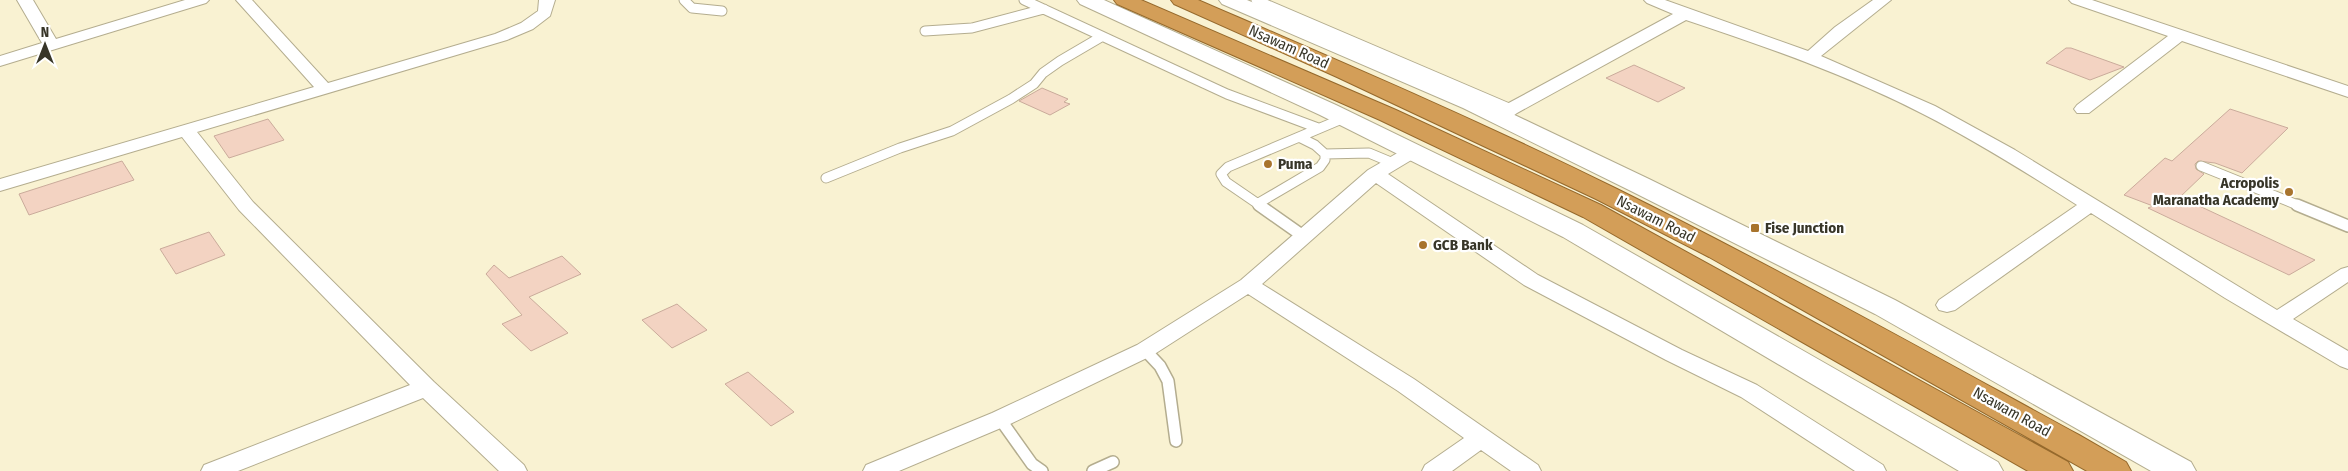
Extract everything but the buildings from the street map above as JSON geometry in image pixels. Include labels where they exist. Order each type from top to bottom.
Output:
[{"type":"highway","name":"Nsawam Road","points":[[1124,0],[1397,119],[1592,211],[2056,471]]},
{"type":"highway","name":"Nsawam Road","points":[[1181,0],[1345,72],[1605,193],[1719,251],[2067,442],[2114,471]]},
{"type":"main road","points":[[1087,0],[1344,118],[1393,163],[1573,232],[1798,360],[1986,471]]},
{"type":"main road","points":[[1229,0],[1505,113],[1885,307],[2179,471]]},
{"type":"street","points":[[25,0],[51,46]]},
{"type":"street","points":[[0,61],[201,0]]},
{"type":"street","points":[[244,0],[279,36],[324,88]]},
{"type":"street","points":[[0,185],[501,36],[528,26],[545,13],[546,0]]},
{"type":"street","points":[[1652,0],[1685,14],[1810,57],[1929,110],[2009,154],[2277,320],[2348,361]]},
{"type":"street","points":[[1810,57],[1841,30],[1884,0]]},
{"type":"street","points":[[2077,0],[2348,92]]},
{"type":"street","points":[[1505,113],[1685,14]]},
{"type":"street","points":[[2083,109],[2179,35]]},
{"type":"street","points":[[186,130],[246,206],[426,388],[515,471]]},
{"type":"street","points":[[875,471],[1000,419],[1145,350],[1248,285],[1303,236],[1393,163],[1531,280],[1674,355],[1750,391],[1874,471]]},
{"type":"street","points":[[1947,305],[2090,204]]},
{"type":"street","points":[[2277,320],[2348,273]]},
{"type":"street","points":[[1248,285],[1406,385],[1529,471]]},
{"type":"street","points":[[213,471],[426,388]]},
{"type":"street","points":[[1434,471],[1481,438]]},
{"type":"lane","points":[[684,0],[692,8],[722,11]]},
{"type":"lane","points":[[1024,0],[1227,94],[1318,128]]},
{"type":"lane","points":[[1256,0],[1505,113]]},
{"type":"lane","points":[[925,30],[954,32],[986,26],[1044,9]]},
{"type":"lane","points":[[826,178],[900,148],[952,131],[1034,84],[1043,73],[1060,61],[1101,37]]},
{"type":"lane","points":[[1303,236],[1226,182],[1221,174],[1228,167],[1344,118]]},
{"type":"lane","points":[[1257,204],[1320,167],[1325,160],[1324,154],[1315,145],[1299,137]]},
{"type":"lane","points":[[1324,154],[1369,153],[1393,163]]},
{"type":"lane","points":[[2201,166],[2348,226]]},
{"type":"lane","points":[[1145,350],[1160,366],[1168,381],[1176,441]]},
{"type":"lane","points":[[1000,419],[1032,464],[1042,471]]},
{"type":"lane","points":[[1093,471],[1113,462]]},
{"type":"place","name":"Puma","points":[[1268,164]]},
{"type":"place","name":"Acropolis Maranatha Academy","points":[[2289,192]]},
{"type":"place","name":"Fise Junction","points":[[1755,228]]},
{"type":"place","name":"GCB Bank","points":[[1423,245]]}]
